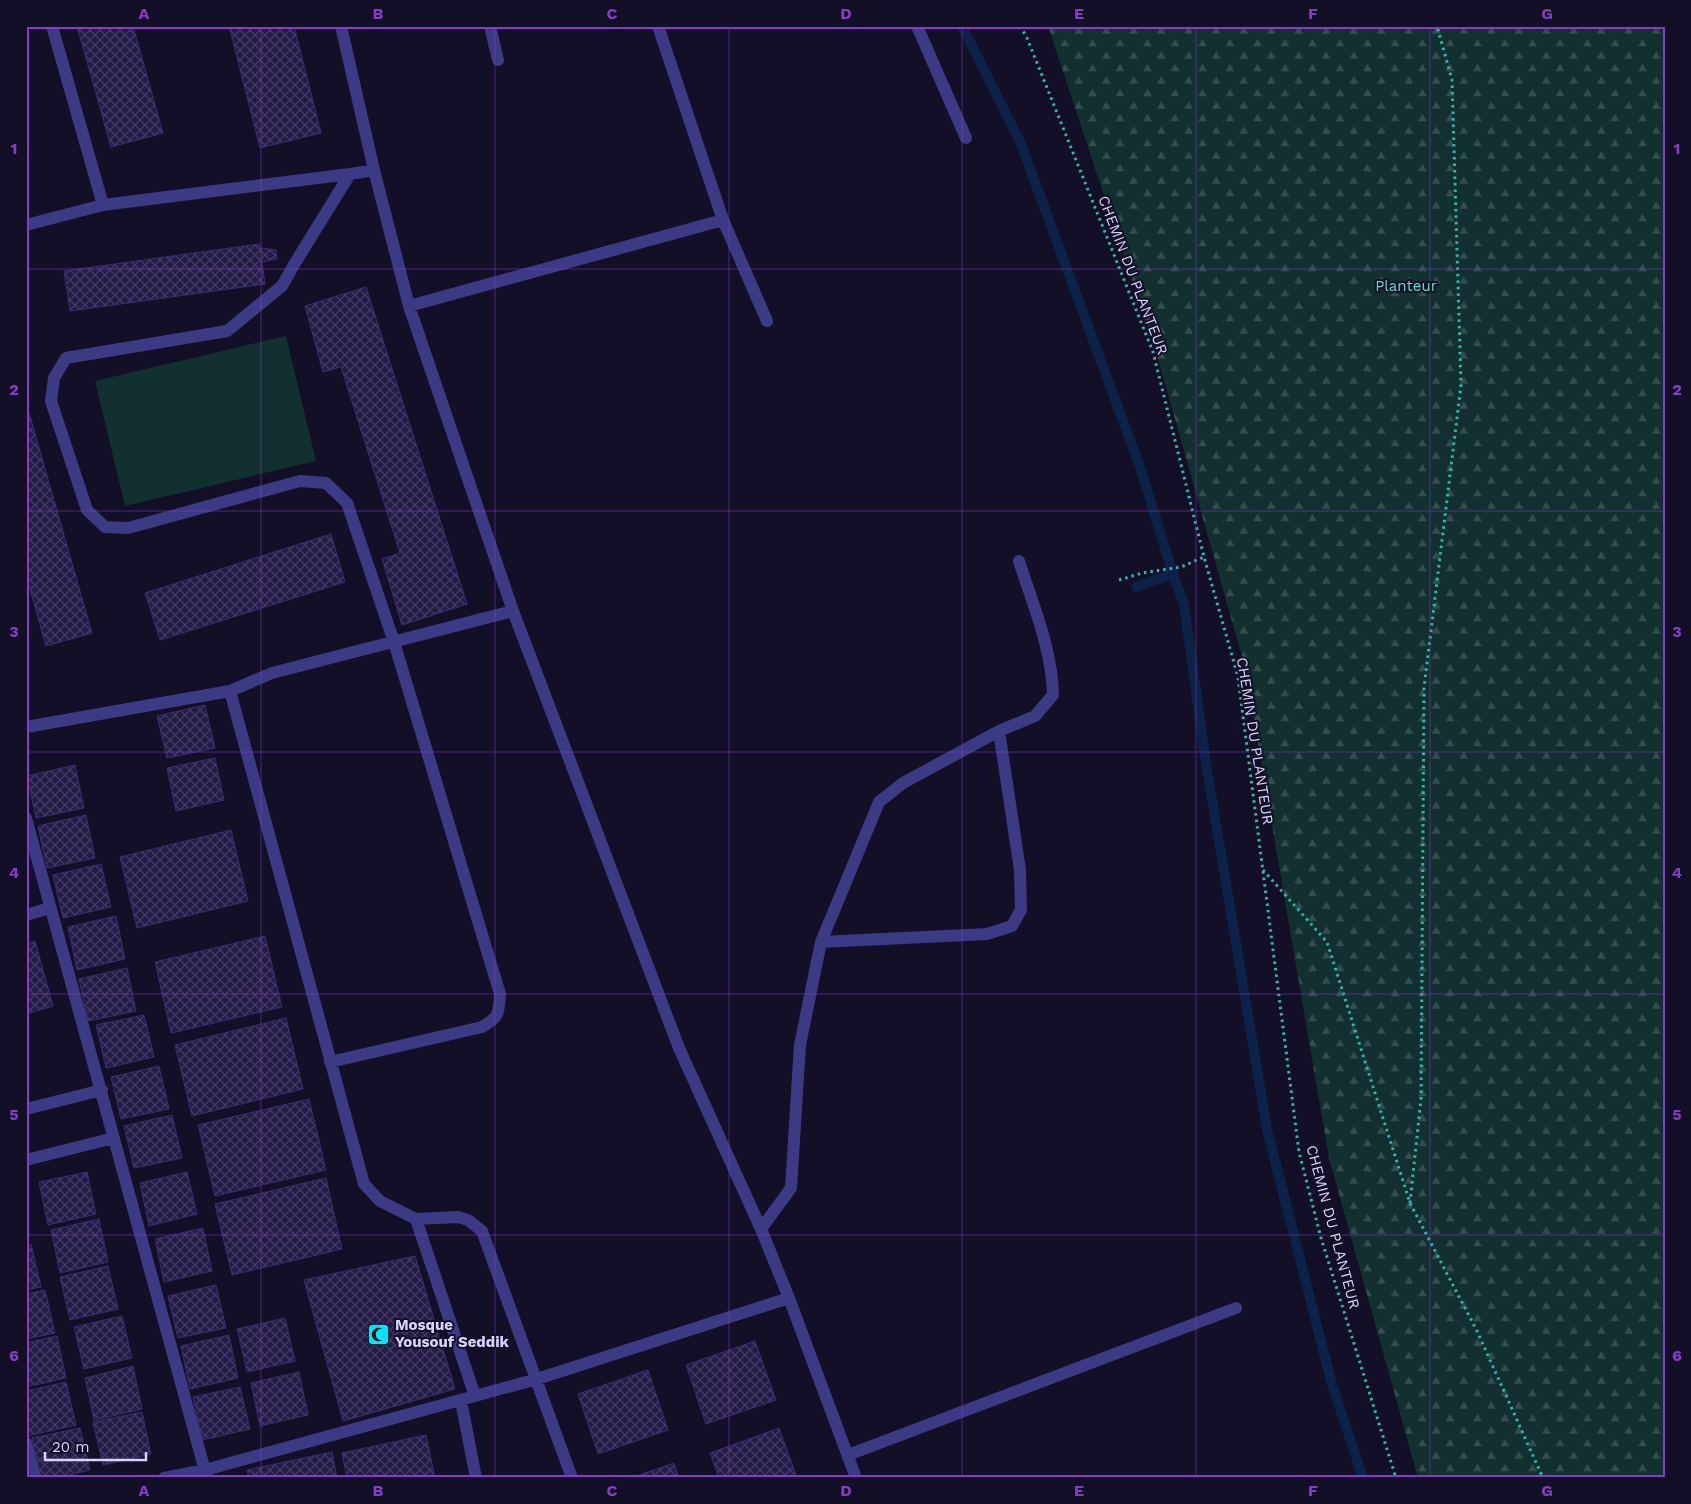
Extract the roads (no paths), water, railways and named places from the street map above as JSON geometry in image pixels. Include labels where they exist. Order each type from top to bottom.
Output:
[{"type":"street","points":[[52,26],[102,205]]},
{"type":"street","points":[[342,26],[374,170],[409,306],[513,611],[679,1048],[761,1228],[856,1478]]},
{"type":"street","points":[[490,26],[498,60]]},
{"type":"street","points":[[658,26],[724,220],[767,321]]},
{"type":"street","points":[[917,26],[966,138]]},
{"type":"street","points":[[26,225],[102,205],[374,170]]},
{"type":"street","points":[[330,1062],[482,1027],[495,1019],[499,1008],[500,994],[394,642],[347,503],[326,483],[300,481],[128,528],[105,527],[87,510],[51,401],[54,378],[66,358],[226,331],[282,286],[350,174]]},
{"type":"street","points":[[409,306],[724,220]]},
{"type":"street","points":[[761,1228],[791,1188],[800,1045],[821,942],[879,802],[903,783],[998,731],[1035,716],[1052,695],[1052,677],[1046,645],[1019,561]]},
{"type":"street","points":[[26,727],[230,691],[272,673],[513,611]]},
{"type":"street","points":[[230,691],[364,1184],[380,1200],[416,1219],[458,1217],[468,1220],[482,1232],[572,1478]]},
{"type":"street","points":[[821,942],[987,934],[1012,926],[1022,910],[1020,870],[998,731]]},
{"type":"street","points":[[26,818],[206,1474]]},
{"type":"street","points":[[26,915],[50,908]]},
{"type":"street","points":[[26,1109],[102,1090]]},
{"type":"street","points":[[26,1160],[114,1138]]},
{"type":"street","points":[[416,1219],[475,1396]]},
{"type":"street","points":[[164,1478],[206,1474],[461,1401],[537,1379],[789,1298]]},
{"type":"street","points":[[848,1455],[1236,1308]]},
{"type":"street","points":[[461,1401],[476,1478]]},
{"type":"street","points":[[26,1443],[35,1478]]},
{"type":"waterway","points":[[962,26],[1021,144],[1140,467],[1184,604],[1206,764],[1267,1129],[1331,1381],[1363,1478]]},
{"type":"waterway","points":[[1136,587],[1173,574]]},
{"type":"place","name":"Mosque Yousouf Seddik","points":[[379,1334]]},
{"type":"park label","name":"Planteur","points":[[1406,286]]}]
